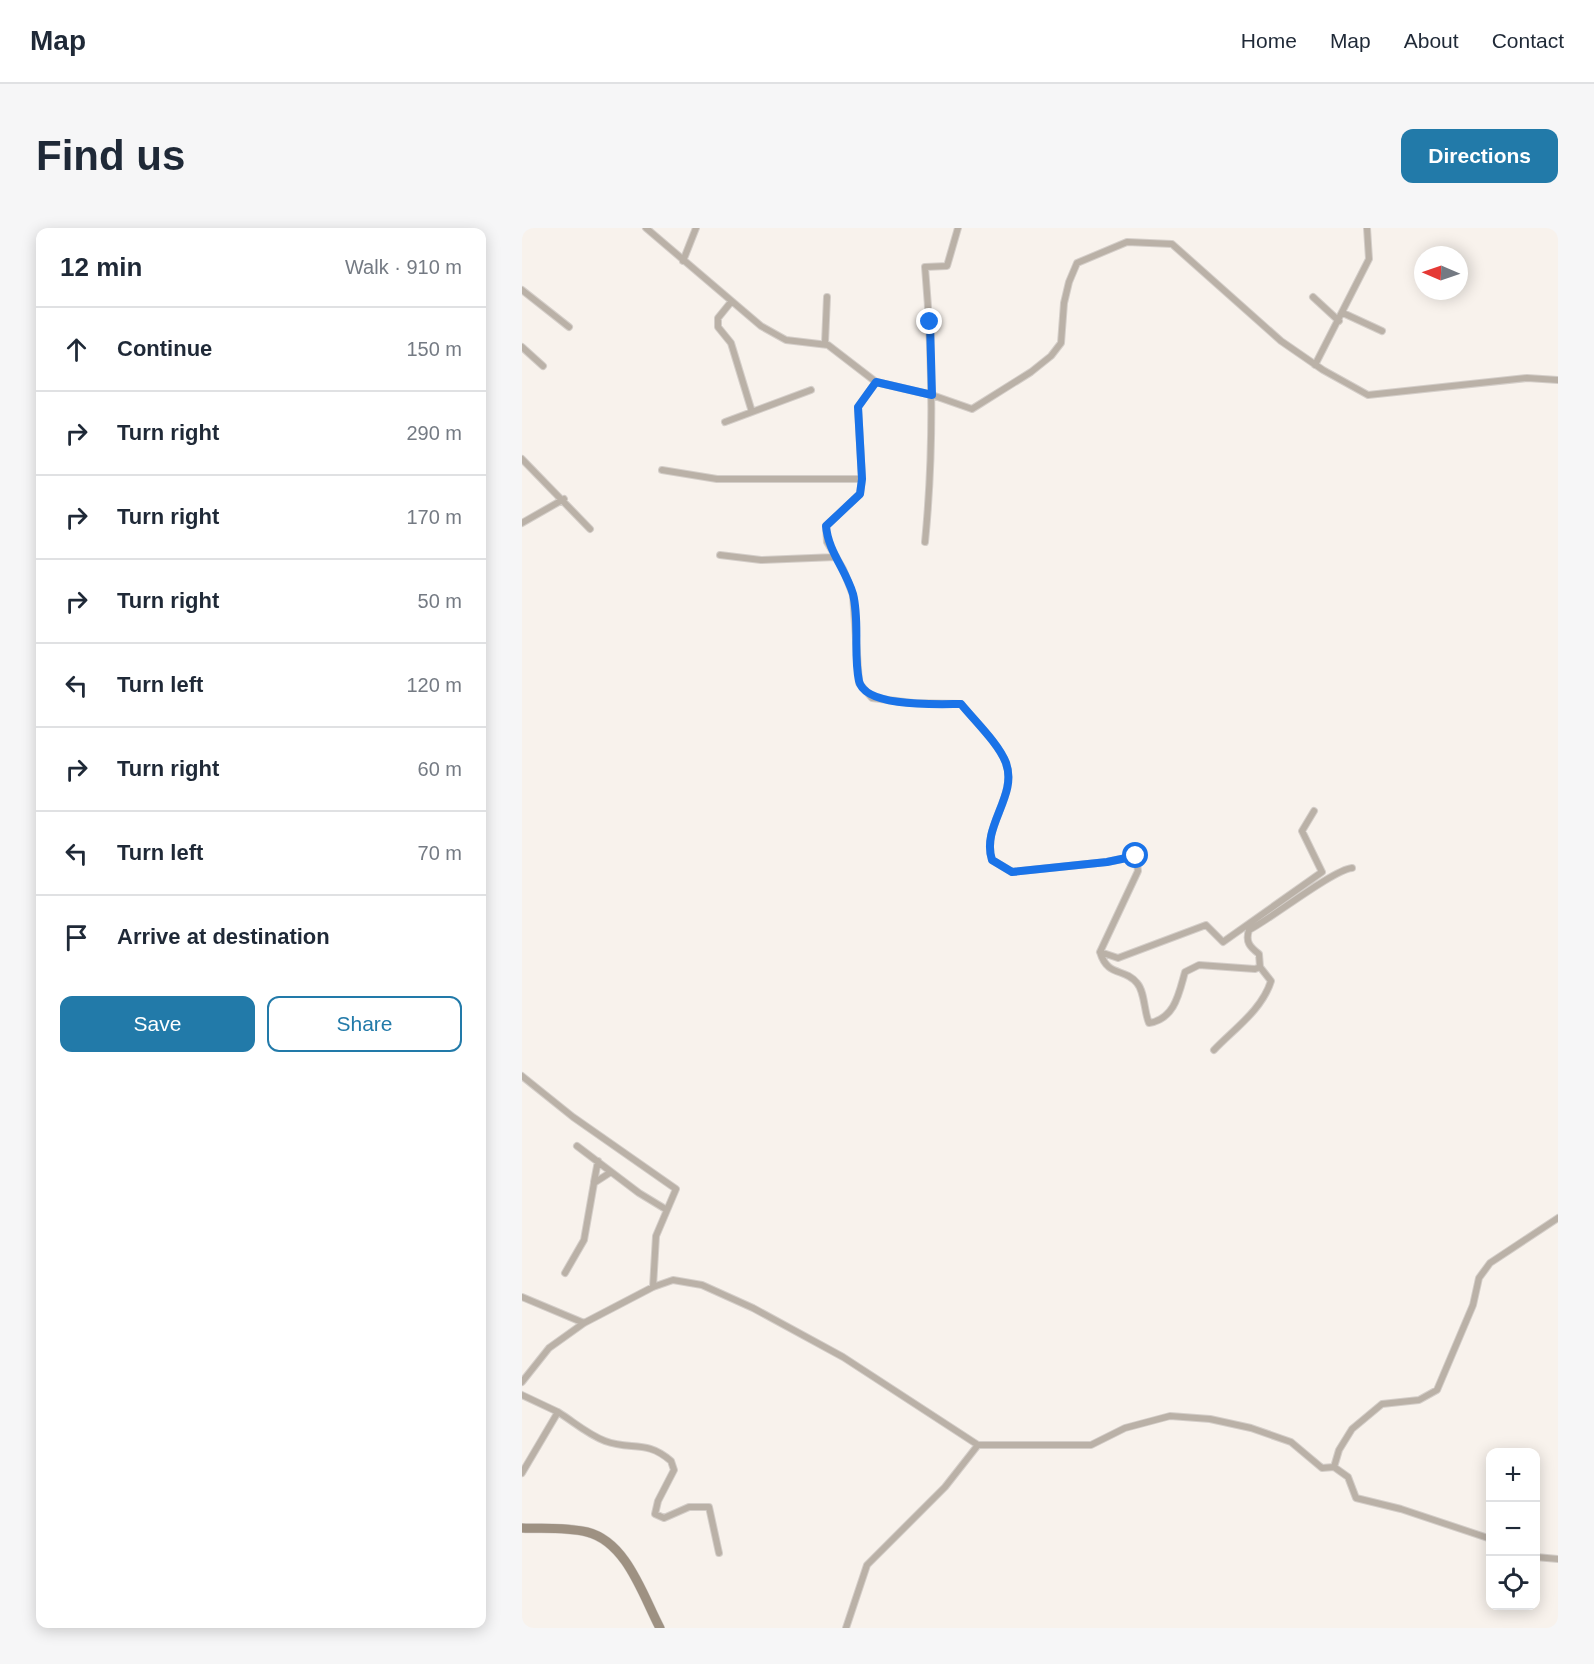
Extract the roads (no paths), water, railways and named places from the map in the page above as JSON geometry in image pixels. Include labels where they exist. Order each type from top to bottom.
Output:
[{"type":"street","points":[[646,228],[761,326],[786,339],[825,343],[876,382],[932,395],[972,409],[1051,356],[1061,343],[1064,303],[1077,263],[1127,242],[1172,244],[1252,317],[1315,365],[1368,395],[1515,379],[1558,380]]},
{"type":"street","points":[[683,261],[696,228]]},
{"type":"street","points":[[926,542],[931,481],[932,395],[925,267],[947,266],[958,228]]},
{"type":"street","points":[[1315,365],[1369,259],[1368,228]]},
{"type":"street","points":[[522,290],[569,327]]},
{"type":"street","points":[[825,343],[827,297]]},
{"type":"street","points":[[1313,297],[1339,321]]},
{"type":"street","points":[[731,302],[718,318],[718,327],[731,343],[752,412]]},
{"type":"street","points":[[1343,313],[1382,331]]},
{"type":"street","points":[[522,347],[543,366]]},
{"type":"street","points":[[876,382],[858,407],[862,479],[860,494],[826,526],[827,542],[853,595],[859,684],[872,698],[913,703],[961,704],[1006,762],[1010,786],[999,806],[988,849],[992,860],[1012,872],[1107,862],[1136,856],[1138,871],[1100,952],[1103,964],[1139,985],[1149,1023],[1160,1022],[1175,1006],[1185,972],[1199,965],[1255,969],[1260,967]]},
{"type":"street","points":[[725,422],[812,390]]},
{"type":"street","points":[[522,459],[564,499],[590,529]]},
{"type":"street","points":[[522,470],[529,466]]},
{"type":"street","points":[[662,470],[717,479],[862,479]]},
{"type":"street","points":[[522,523],[564,499]]},
{"type":"street","points":[[720,555],[761,560],[836,557]]},
{"type":"street","points":[[1100,952],[1118,958],[1206,925],[1223,942],[1322,872],[1302,831],[1314,811]]},
{"type":"street","points":[[1214,1050],[1254,1010],[1267,993],[1271,981],[1260,967],[1259,954],[1249,946],[1246,937],[1249,930],[1270,919],[1320,884],[1352,868]]},
{"type":"street","points":[[522,1076],[573,1117],[676,1189],[657,1236],[653,1287]]},
{"type":"street","points":[[577,1146],[667,1210]]},
{"type":"street","points":[[565,1272],[584,1240],[598,1161]]},
{"type":"street","points":[[594,1183],[611,1172]]},
{"type":"street","points":[[1334,1467],[1339,1450],[1352,1429],[1382,1404],[1419,1400],[1437,1390],[1473,1305],[1479,1278],[1490,1263],[1558,1218]]},
{"type":"street","points":[[522,1382],[549,1348],[584,1323],[653,1287],[673,1280],[702,1285],[753,1308],[843,1357],[978,1445],[1091,1444],[1125,1428],[1170,1416],[1210,1419],[1251,1428],[1292,1442],[1322,1468],[1334,1467],[1348,1477],[1356,1498],[1401,1509],[1486,1537]]},
{"type":"street","points":[[522,1297],[584,1323]]},
{"type":"street","points":[[522,1395],[558,1412],[587,1434],[608,1443],[620,1446],[645,1446],[665,1456],[674,1464],[674,1470],[658,1501],[655,1514],[664,1518],[688,1507],[708,1507],[719,1553]]},
{"type":"street","points":[[522,1473],[558,1412]]},
{"type":"street","points":[[846,1628],[867,1565],[945,1487],[978,1445]]},
{"type":"street","points":[[522,1528],[568,1528],[589,1533],[606,1542],[633,1571],[660,1628]]},
{"type":"street","points":[[1540,1557],[1558,1559]]}]
